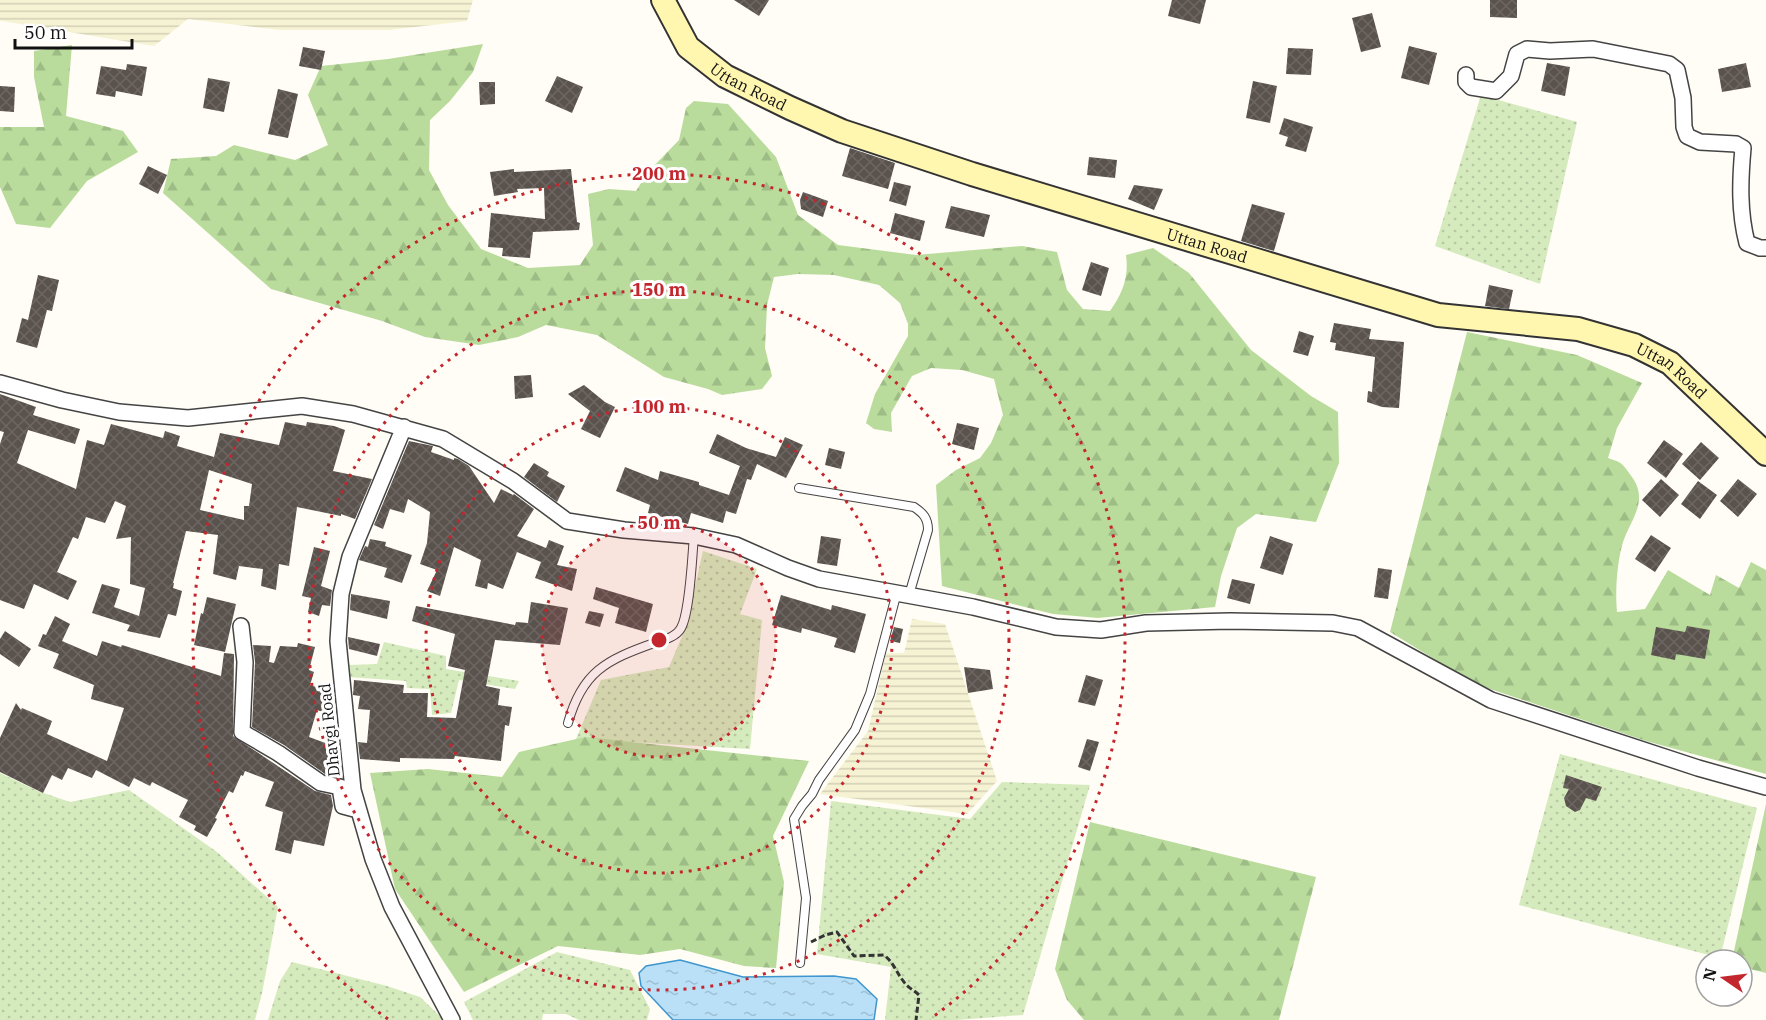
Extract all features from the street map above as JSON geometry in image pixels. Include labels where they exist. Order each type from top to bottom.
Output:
[{"type":"main road","name":"Uttan Road","points":[[663,0],[688,47],[725,76],[842,131],[972,174],[1438,315],[1578,329],[1634,345],[1670,363],[1766,454]]},
{"type":"street","points":[[1466,75],[1466,82],[1471,87],[1496,91],[1511,76],[1517,54],[1527,49],[1550,51],[1593,49],[1669,64],[1677,70],[1687,136],[1700,142],[1736,144],[1743,148],[1740,186],[1742,225],[1747,243],[1766,249]]},
{"type":"street","points":[[0,383],[62,400],[119,412],[188,418],[302,406],[353,414],[443,439],[513,482],[567,521],[624,530],[694,536],[736,545],[819,579],[903,594],[1056,627],[1101,630],[1146,623],[1230,621],[1334,623],[1358,628],[1491,700],[1698,768],[1766,787]]},
{"type":"street","name":"Dhavgi Road","points":[[404,427],[350,557],[341,594],[338,641],[353,790],[373,860],[392,907],[452,1020]]},
{"type":"street","points":[[241,626],[245,662],[242,732],[278,753],[321,783],[340,787],[343,806],[358,810]]},
{"type":"lane","points":[[799,488],[914,507],[922,512],[928,521],[928,530],[855,730],[794,819],[806,898],[800,963]]},
{"type":"lane","points":[[568,723],[574,702],[588,681],[602,666],[627,653],[670,638],[680,630],[686,617],[694,536]]},
{"type":"path","points":[[802,948],[825,935],[837,932],[854,956],[884,955],[894,964],[897,973],[907,986],[919,995],[916,1020]]},
{"type":"shaded area","points":[[0,0],[473,0],[467,21],[389,30],[280,30],[188,19],[154,46],[2,21],[0,20]]},
{"type":"shaded area","points":[[912,619],[945,624],[997,781],[967,814],[820,794],[868,731],[886,653],[904,653]]},
{"type":"green space","points":[[483,44],[473,72],[450,101],[430,120],[429,170],[448,205],[481,249],[528,268],[580,265],[593,245],[588,194],[609,189],[636,191],[648,172],[679,140],[686,108],[694,101],[728,104],[776,157],[798,215],[838,245],[916,255],[1022,246],[1057,252],[1067,290],[1083,309],[1110,311],[1124,284],[1127,270],[1126,255],[1153,248],[1189,273],[1251,350],[1311,396],[1338,412],[1339,463],[1316,522],[1256,514],[1237,528],[1221,576],[1215,607],[1098,618],[1053,614],[942,586],[936,485],[956,470],[980,458],[991,443],[1003,415],[994,379],[962,370],[931,368],[912,376],[891,413],[892,432],[874,429],[866,423],[875,394],[908,336],[908,324],[900,303],[879,285],[834,275],[798,274],[774,277],[767,305],[765,348],[772,376],[762,389],[722,395],[664,377],[597,335],[546,325],[518,337],[479,345],[425,337],[382,321],[271,289],[163,193],[171,159],[216,156],[234,145],[295,160],[328,145],[308,95],[321,66],[388,59]]},
{"type":"green space","points":[[72,45],[66,116],[123,131],[138,152],[87,181],[50,228],[16,224],[0,187],[0,127],[44,127],[34,77],[34,51]]},
{"type":"green space","points":[[1481,95],[1577,122],[1540,284],[1435,246]]},
{"type":"green space","points":[[1467,332],[1577,355],[1642,383],[1617,428],[1608,458],[1624,466],[1637,486],[1639,494],[1637,510],[1623,542],[1619,558],[1616,586],[1617,612],[1645,609],[1668,570],[1710,595],[1716,575],[1739,588],[1751,562],[1766,570],[1766,774],[1646,741],[1475,684],[1390,632]]},
{"type":"green space","points":[[703,551],[757,569],[740,614],[762,620],[750,749],[576,739],[601,680],[669,667],[686,627]]},
{"type":"green space","points":[[384,642],[446,656],[446,669],[519,681],[515,689],[459,680],[451,713],[432,715],[430,689],[407,688],[406,681],[348,677],[349,665],[377,664]]},
{"type":"green space","points":[[585,737],[809,761],[773,836],[784,882],[776,968],[744,966],[680,949],[640,955],[558,946],[464,992],[395,889],[370,773],[428,769],[502,777],[519,752]]},
{"type":"green space","points":[[1560,754],[1757,808],[1722,948],[1694,948],[1694,951],[1519,905]]},
{"type":"green space","points":[[0,773],[38,791],[70,802],[129,790],[217,852],[278,907],[255,1020],[0,1020]]},
{"type":"green space","points":[[1002,782],[1090,785],[1023,1015],[956,1020],[885,1020],[891,967],[817,954],[831,801],[970,819]]},
{"type":"green space","points":[[1766,804],[1766,973],[1754,970],[1754,948],[1735,948]]},
{"type":"green space","points":[[1090,822],[1316,877],[1279,1020],[1084,1020],[1067,1000],[1055,969]]},
{"type":"green space","points":[[557,952],[630,970],[650,1009],[647,1020],[579,1020],[566,1014],[543,1014],[542,1020],[473,1020],[464,1002]]},
{"type":"green space","points":[[292,962],[387,986],[420,997],[444,1020],[268,1020],[280,981]]},
{"type":"water","points":[[680,960],[743,977],[834,976],[856,979],[877,999],[874,1020],[673,1020],[641,986],[639,973],[646,966]]},
{"type":"building","points":[[734,0],[769,0],[759,16]]},
{"type":"building","points":[[1172,0],[1206,0],[1200,24],[1168,16]]},
{"type":"building","points":[[1490,0],[1517,0],[1517,18],[1490,17]]},
{"type":"building","points":[[1372,13],[1381,47],[1361,52],[1352,18]]},
{"type":"building","points":[[1409,46],[1437,53],[1429,85],[1401,78]]},
{"type":"building","points":[[303,47],[325,51],[321,70],[299,66]]},
{"type":"building","points":[[1288,48],[1313,49],[1311,75],[1286,74]]},
{"type":"building","points":[[1547,63],[1570,67],[1565,96],[1541,91]]},
{"type":"building","points":[[1746,63],[1751,87],[1722,92],[1718,69]]},
{"type":"building","points":[[127,64],[147,67],[142,96],[116,91],[115,97],[96,94],[101,66],[126,70]]},
{"type":"building","points":[[557,76],[583,87],[572,113],[545,101]]},
{"type":"building","points":[[208,78],[230,82],[224,112],[203,108]]},
{"type":"building","points":[[1253,81],[1277,86],[1270,123],[1246,118]]},
{"type":"building","points":[[479,82],[495,82],[495,104],[480,105]]},
{"type":"building","points":[[0,86],[15,87],[14,112],[0,111]]},
{"type":"building","points":[[278,89],[298,94],[288,138],[268,134]]},
{"type":"building","points":[[1284,118],[1313,127],[1306,152],[1285,146],[1288,137],[1279,134]]},
{"type":"building","points":[[850,148],[895,163],[888,189],[842,176]]},
{"type":"building","points":[[1089,157],[1117,160],[1115,178],[1087,175]]},
{"type":"building","points":[[148,166],[167,175],[158,194],[139,184]]},
{"type":"building","points":[[514,169],[514,172],[571,169],[577,222],[580,223],[579,230],[533,232],[530,258],[502,256],[503,248],[488,247],[491,213],[545,219],[544,188],[517,189],[518,192],[494,196],[490,172]]},
{"type":"building","points":[[894,182],[911,186],[906,206],[889,201]]},
{"type":"building","points":[[1134,185],[1163,189],[1154,210],[1128,199]]},
{"type":"building","points":[[803,192],[828,201],[823,217],[801,209],[800,200]]},
{"type":"building","points":[[1252,204],[1285,213],[1274,251],[1241,241]]},
{"type":"building","points":[[951,206],[990,215],[984,237],[945,228]]},
{"type":"building","points":[[895,213],[925,221],[920,241],[890,233]]},
{"type":"building","points":[[1091,262],[1109,268],[1101,296],[1082,290]]},
{"type":"building","points":[[38,275],[59,280],[52,311],[47,310],[37,348],[16,342],[22,318],[28,320]]},
{"type":"building","points":[[1489,285],[1513,290],[1509,309],[1485,306]]},
{"type":"building","points":[[1334,323],[1371,329],[1369,339],[1404,342],[1399,408],[1382,407],[1367,402],[1368,391],[1372,392],[1375,357],[1335,350],[1336,343],[1330,342]]},
{"type":"building","points":[[1299,331],[1314,336],[1308,356],[1293,352]]},
{"type":"building","points":[[531,375],[533,397],[515,399],[514,376]]},
{"type":"building","points":[[584,385],[615,407],[600,438],[581,429],[590,411],[568,394]]},
{"type":"building","points":[[0,394],[36,407],[33,415],[80,429],[75,444],[28,430],[17,463],[76,489],[87,440],[104,445],[111,424],[163,438],[165,431],[180,436],[177,446],[214,457],[220,433],[279,445],[285,422],[306,426],[307,422],[345,430],[333,471],[372,479],[355,519],[341,514],[341,516],[297,507],[289,566],[279,564],[276,590],[261,586],[263,569],[239,566],[236,580],[213,574],[218,535],[186,531],[173,583],[173,588],[182,591],[176,616],[168,614],[160,638],[127,631],[130,625],[92,613],[102,584],[120,589],[114,607],[139,616],[145,588],[130,584],[131,537],[116,539],[126,506],[115,501],[105,523],[86,517],[78,539],[73,537],[57,572],[77,581],[68,600],[34,584],[24,609],[0,600],[0,444],[4,432],[0,431]],"holes":[[[209,470],[252,484],[249,506],[244,506],[244,520],[200,510]]]},
{"type":"building","points":[[957,423],[979,428],[974,450],[952,444]]},
{"type":"building","points":[[717,434],[746,448],[776,457],[785,437],[803,445],[786,478],[757,464],[751,480],[747,479],[736,514],[726,511],[723,523],[691,513],[688,524],[648,513],[650,505],[616,491],[625,467],[658,480],[660,471],[699,482],[699,485],[729,495],[740,466],[709,453]]},
{"type":"building","points":[[1664,440],[1683,454],[1666,478],[1647,463]]},
{"type":"building","points":[[409,441],[433,446],[431,452],[454,460],[454,458],[458,459],[469,466],[494,503],[501,489],[514,494],[534,509],[517,536],[546,548],[549,540],[564,546],[557,565],[577,569],[572,591],[535,578],[541,562],[517,552],[503,589],[488,583],[487,589],[475,586],[481,560],[454,547],[440,596],[427,591],[437,570],[420,564],[427,543],[430,512],[408,499],[404,513],[390,509],[383,529],[374,525]]},
{"type":"building","points":[[1701,442],[1719,458],[1700,480],[1682,464]]},
{"type":"building","points":[[829,448],[845,452],[841,469],[825,465]]},
{"type":"building","points":[[534,463],[549,472],[547,476],[565,486],[557,502],[524,477]]},
{"type":"building","points":[[1661,479],[1679,495],[1660,517],[1642,500]]},
{"type":"building","points":[[1738,479],[1757,494],[1738,517],[1720,501]]},
{"type":"building","points":[[1698,481],[1717,495],[1700,519],[1681,504]]},
{"type":"building","points":[[1651,535],[1671,548],[1655,572],[1635,559]]},
{"type":"building","points":[[821,536],[841,539],[837,566],[817,563]]},
{"type":"building","points":[[1270,536],[1293,544],[1283,575],[1260,568]]},
{"type":"building","points":[[370,539],[386,542],[385,546],[412,555],[402,583],[384,577],[387,568],[359,560],[365,546],[368,547]]},
{"type":"building","points":[[314,547],[330,551],[321,586],[332,590],[330,606],[322,605],[319,616],[308,612],[311,598],[302,596]]},
{"type":"building","points":[[1378,568],[1392,570],[1388,599],[1374,597]]},
{"type":"building","points":[[1232,579],[1255,584],[1250,604],[1227,598]]},
{"type":"building","points":[[596,587],[653,604],[646,632],[615,623],[619,608],[593,599]]},
{"type":"building","points":[[351,594],[390,601],[387,619],[350,610]]},
{"type":"building","points":[[781,595],[831,610],[832,605],[866,614],[855,653],[834,647],[837,638],[802,628],[801,633],[772,625]]},
{"type":"building","points":[[207,597],[236,604],[225,652],[194,645]]},
{"type":"building","points":[[531,602],[568,608],[560,645],[495,640],[486,686],[500,689],[498,705],[512,707],[509,726],[505,725],[501,761],[455,756],[454,759],[400,758],[400,762],[360,759],[358,742],[367,743],[370,710],[358,709],[360,696],[353,695],[354,680],[404,685],[403,693],[428,693],[427,717],[456,718],[465,670],[448,666],[455,634],[412,621],[416,606],[515,625],[516,622],[528,623]]},
{"type":"building","points":[[589,611],[604,614],[600,627],[585,623]]},
{"type":"building","points":[[55,616],[70,624],[62,641],[97,656],[102,641],[121,647],[122,645],[221,676],[224,653],[234,654],[233,736],[315,791],[331,795],[333,806],[324,846],[294,840],[291,854],[275,850],[283,812],[265,806],[274,782],[245,771],[233,793],[229,791],[207,837],[194,830],[196,826],[179,817],[188,800],[152,782],[150,786],[134,778],[129,787],[96,770],[92,778],[68,768],[62,780],[52,775],[43,793],[0,772],[0,738],[16,703],[21,710],[22,708],[52,721],[47,734],[107,761],[124,708],[91,699],[94,685],[53,668],[59,654],[38,646]]},
{"type":"building","points":[[1687,626],[1710,630],[1705,659],[1676,654],[1675,660],[1651,655],[1656,627],[1685,632]]},
{"type":"building","points":[[894,627],[903,629],[900,643],[890,641]]},
{"type":"building","points":[[5,631],[31,649],[19,667],[0,654],[0,639]]},
{"type":"building","points":[[348,637],[380,644],[377,656],[349,649]]},
{"type":"building","points":[[298,643],[315,647],[309,670],[314,672],[310,685],[332,692],[326,713],[317,710],[309,737],[339,748],[340,761],[335,776],[325,774],[284,745],[252,727],[255,662],[253,645],[271,646],[269,662],[274,663],[280,646],[297,647]]},
{"type":"building","points":[[964,667],[990,670],[993,689],[968,693]]},
{"type":"building","points":[[1086,675],[1103,680],[1095,706],[1078,702]]},
{"type":"building","points":[[1087,739],[1099,742],[1090,771],[1078,767]]},
{"type":"building","points":[[1566,775],[1602,787],[1596,801],[1586,798],[1580,810],[1575,812],[1566,806],[1564,798],[1569,789],[1563,788]]}]
